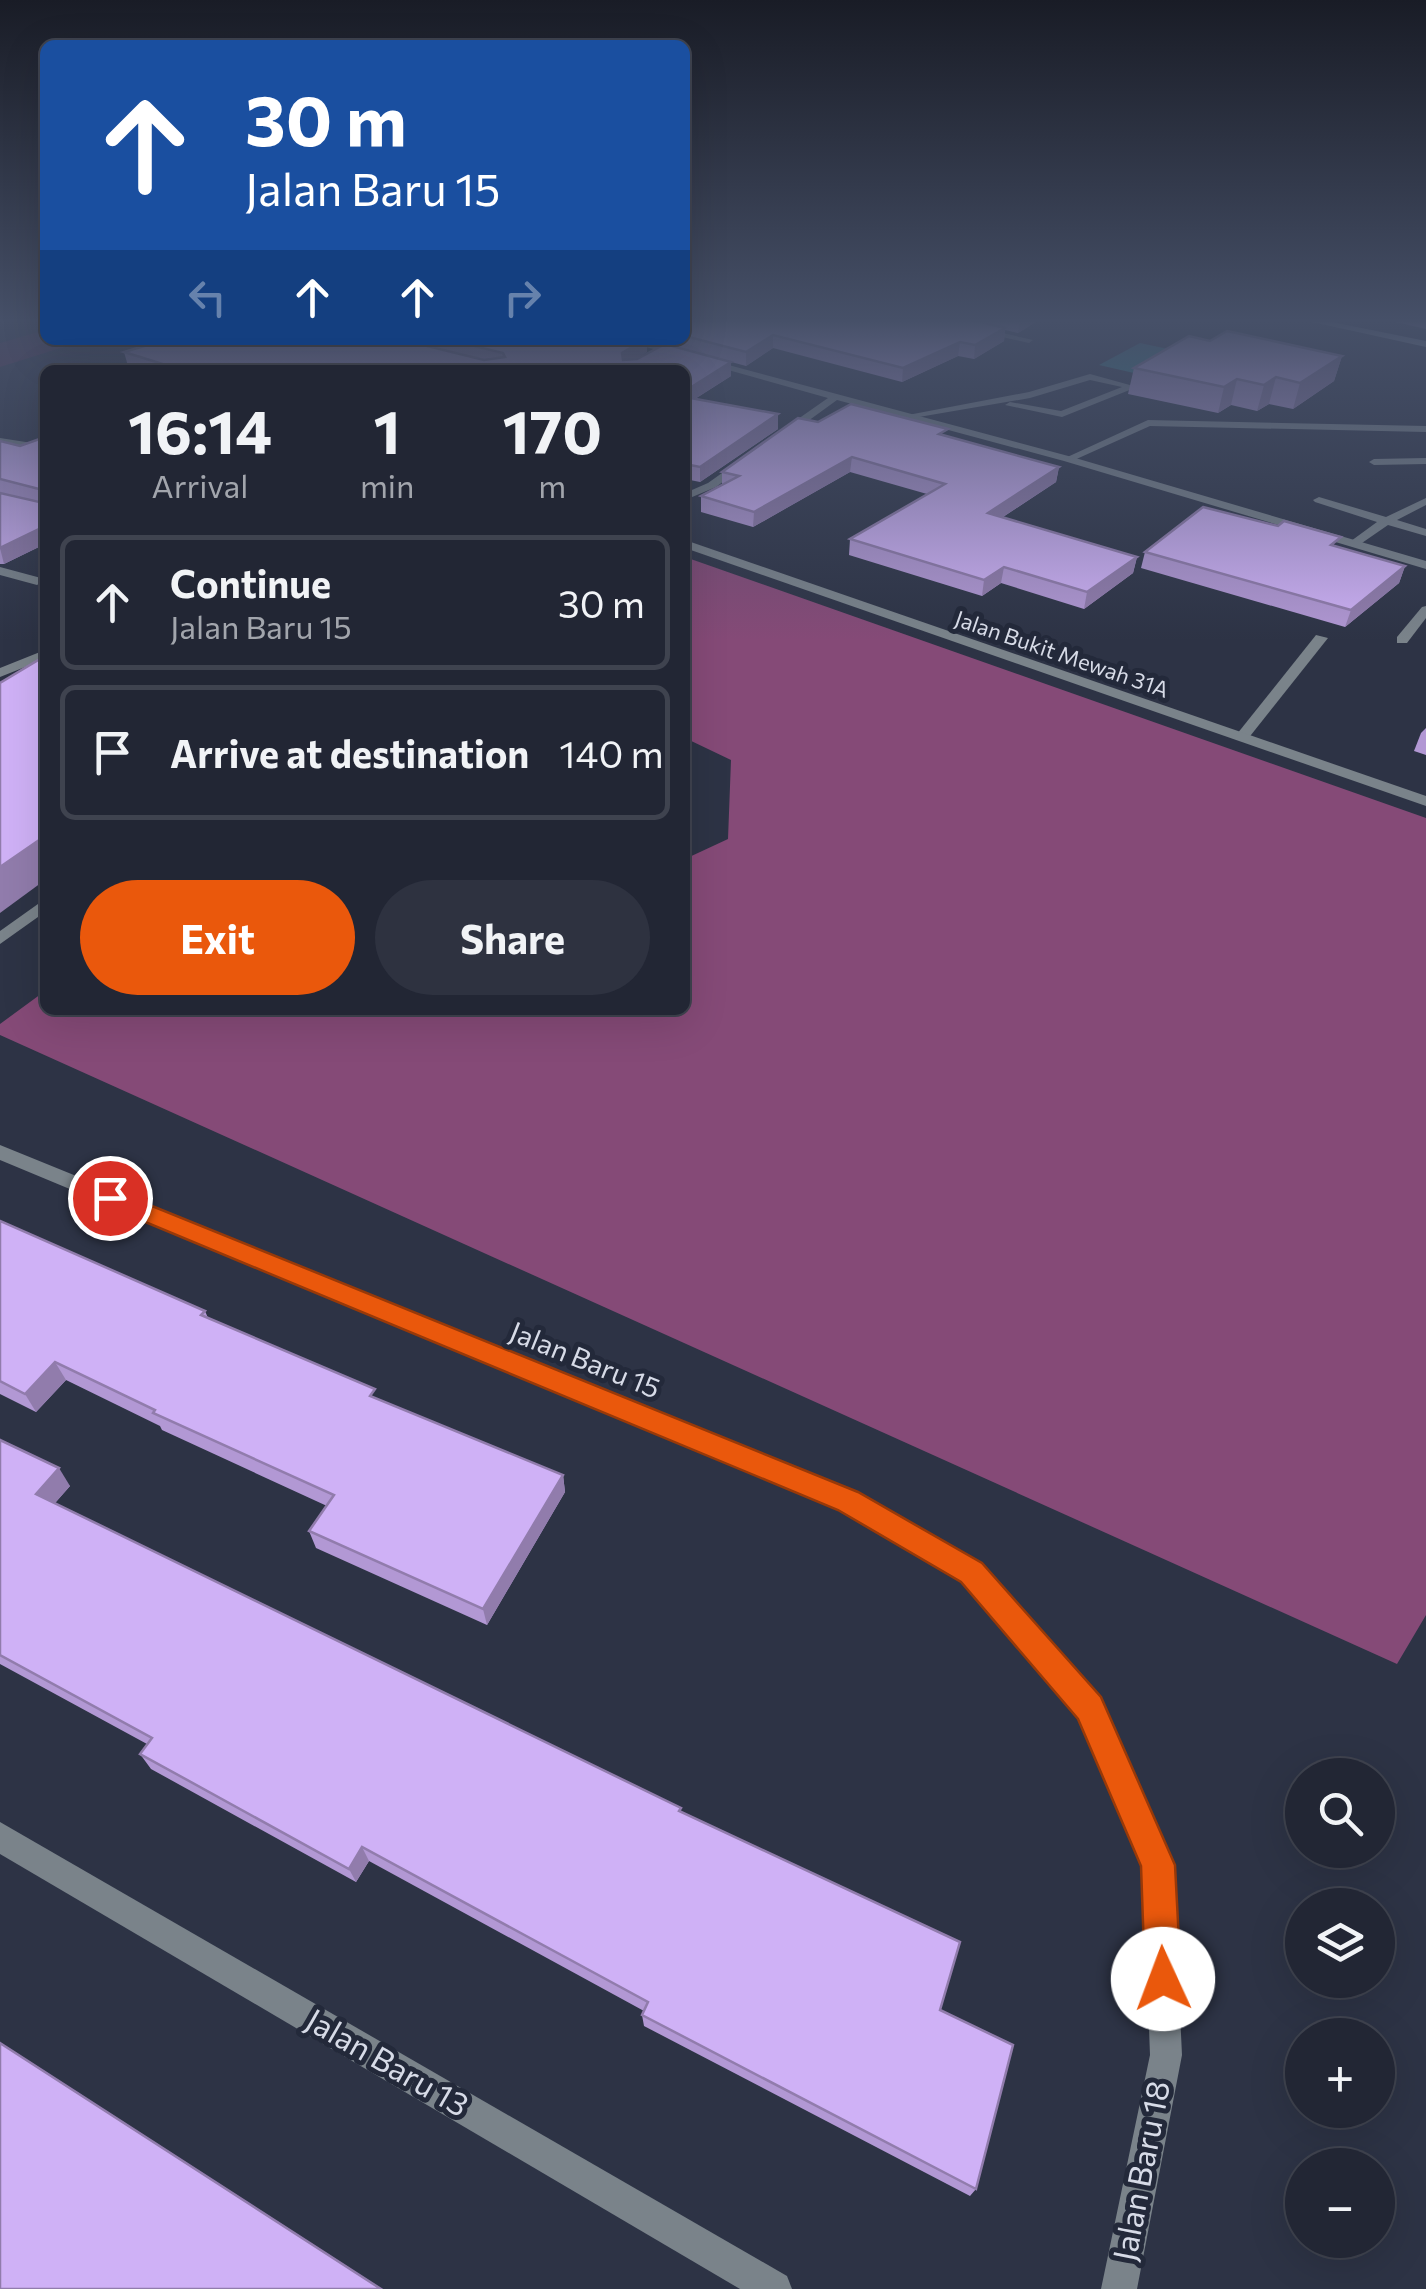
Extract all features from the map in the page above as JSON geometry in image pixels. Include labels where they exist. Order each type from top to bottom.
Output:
[{"type":"street","points":[[775,440],[793,427]]},
{"type":"street","points":[[956,427],[1426,565]]},
{"type":"street","points":[[1068,458],[1141,427]]},
{"type":"street","points":[[1344,427],[1426,428]]},
{"type":"street","points":[[0,440],[40,447]]},
{"type":"street","points":[[690,495],[712,485],[759,451]]},
{"type":"street","points":[[1374,462],[1426,461]]},
{"type":"street","points":[[1319,500],[1426,534]]},
{"type":"street","points":[[1355,543],[1372,529],[1426,501]]},
{"type":"street","name":"Jalan Bukit Mewah 31A","points":[[690,546],[1426,801]]},
{"type":"street","points":[[0,571],[37,581]]},
{"type":"street","points":[[1402,640],[1426,610]]},
{"type":"street","points":[[1242,737],[1321,638]]},
{"type":"street","points":[[0,673],[40,656]]},
{"type":"street","points":[[0,939],[40,908]]},
{"type":"street","name":"Jalan Baru 15","points":[[0,1152],[848,1501],[972,1573],[1090,1708]]},
{"type":"street","name":"Jalan Baru 18","points":[[1090,1708],[1158,1865],[1166,2054],[1118,2289]]},
{"type":"street","name":"Jalan Baru 13","points":[[0,1837],[774,2289]]},
{"type":"shaded area","points":[[690,559],[1426,818],[1426,1615],[1397,1664],[0,1035],[0,1024],[40,995],[40,1015],[690,1015],[690,857],[728,839],[731,760],[690,740]]},
{"type":"building","points":[[690,427],[759,427],[700,467],[690,465]]},
{"type":"building","points":[[786,427],[940,427],[948,429],[939,434],[1059,467],[988,513],[1137,557],[1087,592],[1004,567],[984,580],[850,539],[945,484],[852,457],[754,512],[701,496],[739,476],[722,472]]},
{"type":"building","points":[[40,439],[40,489],[0,479],[0,441],[20,446]]},
{"type":"building","points":[[0,493],[39,502],[40,528],[0,548]]},
{"type":"building","points":[[1203,507],[1278,526],[1284,521],[1341,537],[1331,545],[1405,566],[1351,610],[1145,552]]},
{"type":"building","points":[[40,659],[40,839],[0,867],[0,683]]},
{"type":"building","points":[[0,1221],[205,1311],[201,1315],[375,1389],[370,1396],[563,1475],[483,1609],[309,1531],[334,1495],[153,1413],[155,1410],[55,1362],[25,1394],[0,1381]]},
{"type":"building","points":[[0,1440],[59,1468],[36,1494],[681,1808],[679,1811],[960,1942],[940,2010],[1013,2045],[976,2189],[642,2015],[648,2002],[362,1847],[349,1869],[140,1754],[152,1738],[0,1655]]},
{"type":"building","points":[[0,2043],[381,2289],[0,2289]]},
{"type":"route","points":[[110,1198],[848,1501],[972,1573],[1090,1708],[1158,1865],[1163,1979]]}]
